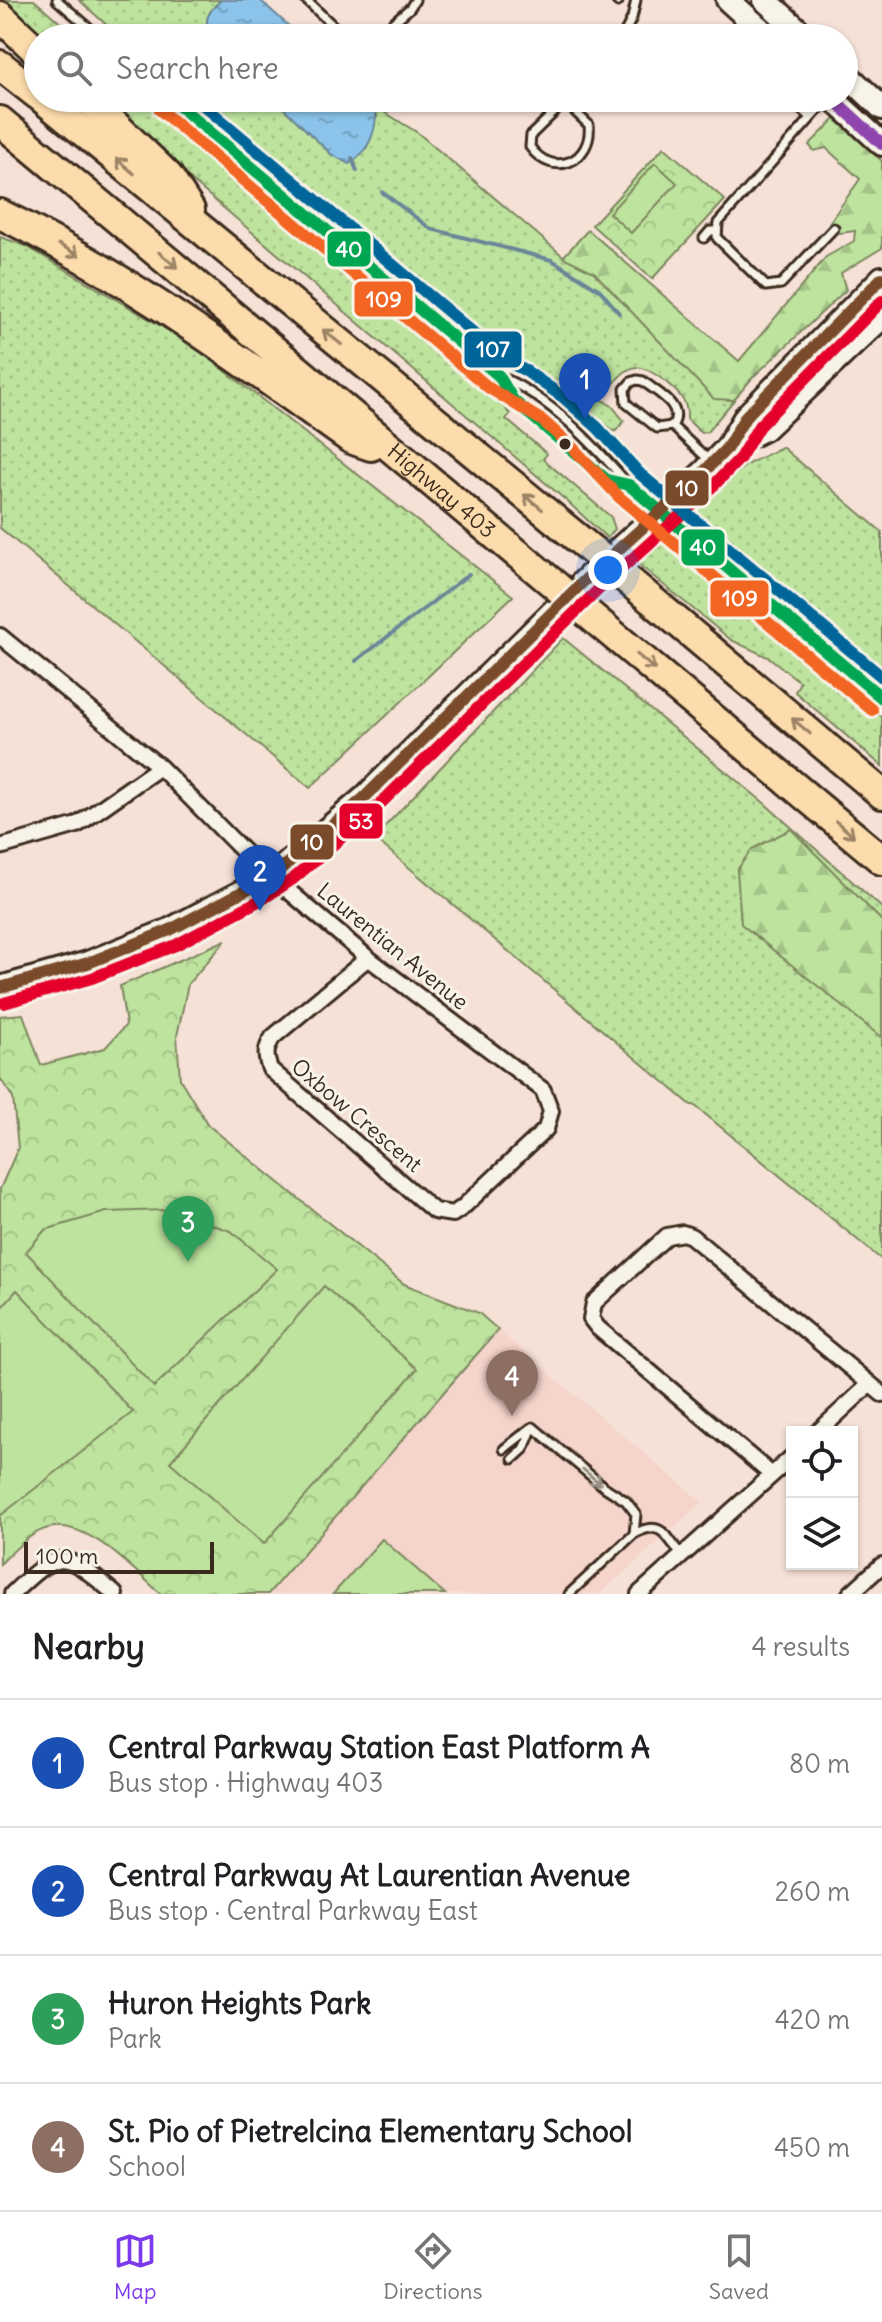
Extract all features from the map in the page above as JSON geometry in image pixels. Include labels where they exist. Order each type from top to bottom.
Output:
[{"type":"highway","points":[[0,16],[24,39]]},
{"type":"highway","points":[[0,65],[24,84]]},
{"type":"highway","points":[[58,112],[593,551],[882,794]]},
{"type":"highway","points":[[102,112],[168,176],[206,234]]},
{"type":"highway","name":"Highway 403","points":[[0,121],[882,860]]},
{"type":"highway","points":[[0,214],[77,254],[176,314],[351,439],[400,455]]},
{"type":"street","points":[[728,0],[755,24]]},
{"type":"street","points":[[765,0],[792,24]]},
{"type":"street","points":[[858,87],[882,108]]},
{"type":"street","points":[[846,112],[882,144]]},
{"type":"street","points":[[720,456],[746,416],[882,278]]},
{"type":"street","points":[[0,988],[88,963],[170,930],[271,875],[364,798],[588,577],[720,456],[764,429],[882,317]]},
{"type":"street","name":"Laurentian Avenue","points":[[0,636],[160,767],[271,875],[368,958],[543,1090],[551,1111],[546,1129],[467,1202]]},
{"type":"street","points":[[0,847],[77,825],[160,767]]},
{"type":"street","name":"Oxbow Crescent","points":[[368,958],[273,1037],[267,1046],[266,1058],[270,1069],[434,1211],[453,1214],[467,1202]]},
{"type":"street","points":[[772,1475],[591,1319],[594,1303],[667,1236],[683,1233],[691,1236],[882,1394]]},
{"type":"street","points":[[824,1426],[870,1384]]},
{"type":"street","points":[[639,1594],[786,1462]]},
{"type":"street","points":[[12,1594],[33,1573],[55,1559],[68,1559],[81,1566],[115,1594]]},
{"type":"street","points":[[850,1594],[882,1565]]},
{"type":"lane","points":[[57,0],[85,24]]},
{"type":"lane","points":[[306,0],[331,24]]},
{"type":"lane","points":[[391,24],[415,0]]},
{"type":"lane","points":[[629,24],[636,0]]},
{"type":"lane","points":[[187,112],[499,376],[524,387],[599,450],[629,485],[882,698]]},
{"type":"lane","points":[[555,112],[531,135],[530,147],[546,164],[561,165],[574,159],[586,146],[590,135],[589,125],[578,112]]},
{"type":"lane","points":[[804,112],[811,118]]},
{"type":"lane","points":[[817,112],[718,223],[717,238],[766,286],[772,287],[781,284],[834,228]]},
{"type":"lane","points":[[704,238],[710,231],[716,231]]},
{"type":"lane","points":[[499,376],[513,400],[607,480],[629,485]]},
{"type":"lane","points":[[672,426],[677,412],[673,404],[643,381],[631,382],[624,395],[626,403],[657,428],[672,426],[720,456]]},
{"type":"lane","points":[[504,1449],[533,1427]]},
{"type":"lane","points":[[513,1459],[524,1449],[533,1427]]},
{"type":"lane","points":[[533,1427],[603,1486],[626,1501],[636,1514],[634,1534]]},
{"type":"lane","points":[[569,1594],[642,1529],[659,1528],[681,1555]]},
{"type":"shaded area","points":[[498,1330],[702,1502],[600,1594],[268,1594]]},
{"type":"green space","points":[[0,0],[34,0],[62,24],[24,24]]},
{"type":"green space","points":[[79,0],[221,0],[212,9],[207,24],[106,24]]},
{"type":"green space","points":[[116,112],[166,112],[485,383],[510,414],[506,419],[547,454],[543,459],[611,517],[615,529],[607,538]]},
{"type":"green space","points":[[207,112],[288,112],[331,154],[344,160],[377,117],[376,112],[384,112],[418,133],[563,256],[594,272],[714,398],[734,400],[707,432],[701,433],[687,419],[684,402],[675,390],[651,372],[632,368],[613,385],[607,382],[596,396],[612,406],[624,421],[615,432],[542,375],[498,359]]},
{"type":"green space","points":[[835,119],[882,161],[882,248],[841,273],[846,290],[753,377],[734,400],[714,399],[594,272],[563,257],[588,230],[739,361],[826,257],[854,241],[855,231],[840,233],[829,223],[860,179],[826,148],[814,151],[809,145]]},
{"type":"green space","points":[[664,147],[725,200],[652,279],[592,225]]},
{"type":"green space","points":[[655,163],[677,183],[631,233],[609,213]]},
{"type":"green space","points":[[0,237],[26,246],[191,344],[513,596],[310,788],[0,528]]},
{"type":"green space","points":[[782,447],[882,532],[882,680],[687,516],[746,465]]},
{"type":"green space","points":[[666,534],[882,717],[882,766],[795,692],[800,682],[770,658],[731,640],[637,563]]},
{"type":"green space","points":[[563,638],[763,802],[882,908],[882,1260],[691,1105],[374,838]]},
{"type":"green space","points":[[791,829],[882,921],[882,1038],[741,924],[737,870],[752,849]]},
{"type":"green space","points":[[226,940],[188,984],[177,1036],[180,1079],[208,1125],[404,1284],[479,1313],[498,1330],[268,1594],[161,1594],[108,1547],[76,1530],[60,1527],[32,1535],[0,1564],[0,1189],[18,1148],[13,1098],[0,1078],[0,1016],[23,1014],[41,1065],[105,1048],[126,1025],[120,986]]},
{"type":"green space","points":[[167,1210],[231,1231],[277,1269],[154,1387],[26,1252],[45,1230],[106,1212]]},
{"type":"green space","points":[[324,1286],[417,1369],[264,1544],[170,1462]]},
{"type":"green space","points":[[17,1290],[133,1412],[0,1516],[0,1309]]},
{"type":"green space","points":[[382,1539],[445,1594],[333,1594]]},
{"type":"water","points":[[221,0],[260,0],[287,24],[207,24],[212,9]]},
{"type":"water","points":[[288,112],[376,112],[371,139],[356,159],[349,164],[331,154]]},
{"type":"waterway","points":[[352,158],[357,171]]},
{"type":"waterway","points":[[382,192],[431,229],[552,260],[600,290],[619,313]]},
{"type":"waterway","points":[[356,661],[469,574]]},
{"type":"transit line","name":"109","points":[[162,112],[489,388],[543,421],[619,497],[872,710]]},
{"type":"transit line","name":"40","points":[[187,112],[499,376],[513,400],[607,480],[629,485],[882,698]]},
{"type":"transit line","name":"107","points":[[212,112],[508,362],[563,397],[597,427],[640,474],[882,677]]},
{"type":"transit line","points":[[847,112],[882,144]]},
{"type":"transit line","name":"10","points":[[0,988],[88,963],[170,930],[283,867],[364,798],[588,577],[703,473],[727,448],[746,416],[882,278]]},
{"type":"transit line","name":"53","points":[[4,1003],[92,978],[176,945],[293,879],[375,809],[599,589],[715,484],[740,458],[759,426],[882,301]]},
{"type":"place","name":"Central Parkway Station East Platform A","points":[[585,419]]},
{"type":"place","name":"Central Parkway At Laurentian Avenue","points":[[260,911]]},
{"type":"place","name":"Huron Heights Park","points":[[188,1262]]},
{"type":"place","name":"St. Pio of Pietrelcina Elementary School","points":[[512,1416]]}]
